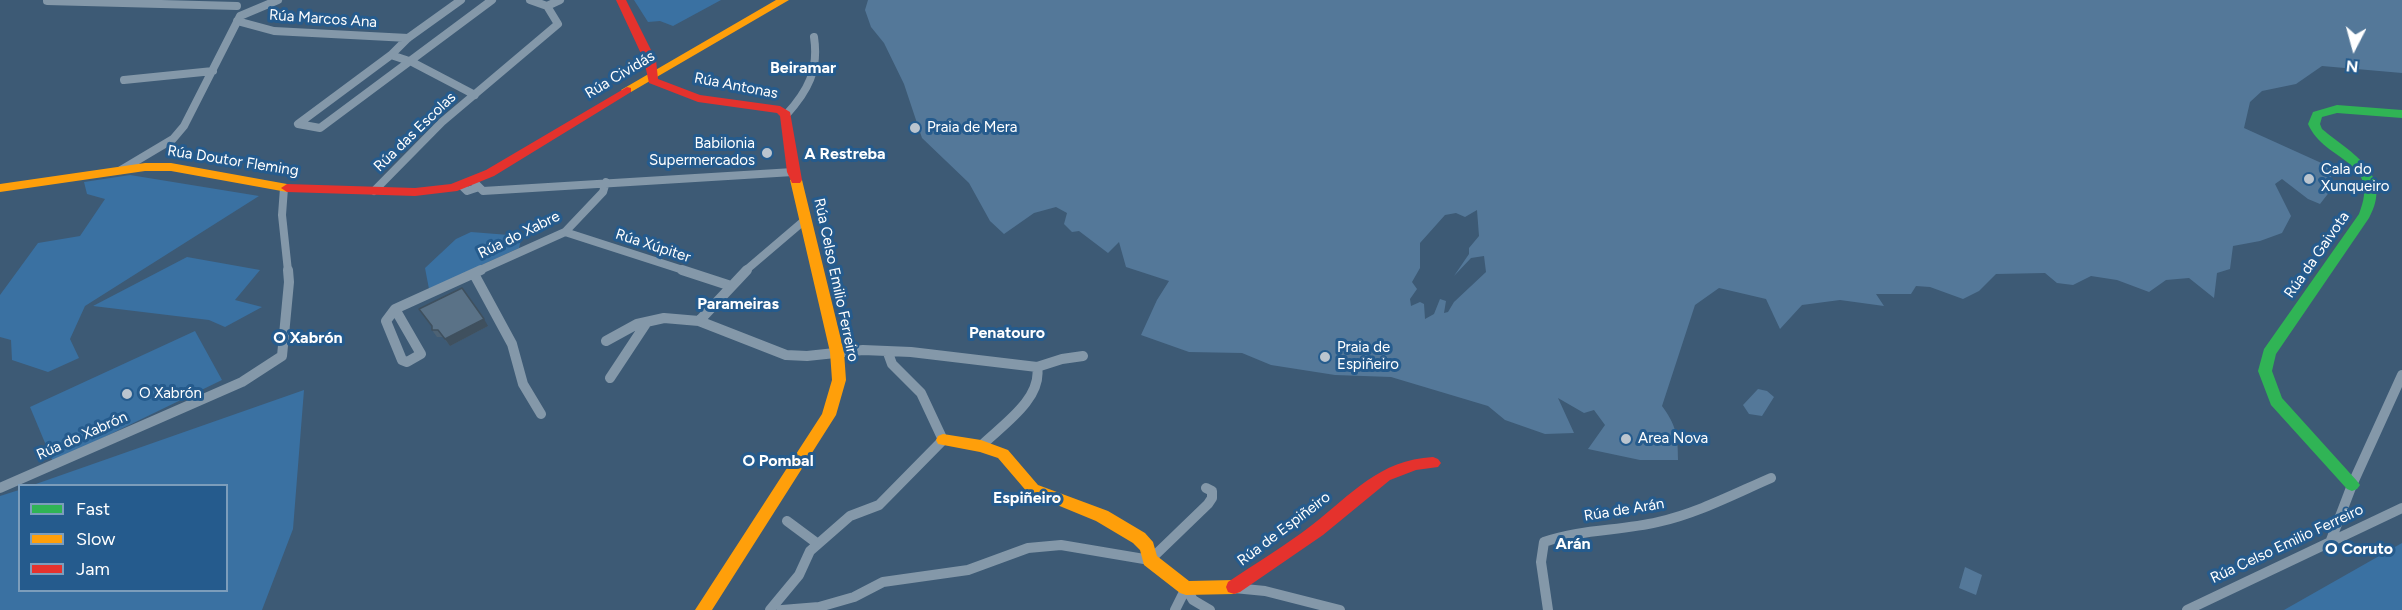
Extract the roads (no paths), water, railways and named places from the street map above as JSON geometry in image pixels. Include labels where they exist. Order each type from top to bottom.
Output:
[{"type":"street","points":[[239,18],[278,0]]},
{"type":"street","points":[[461,0],[297,124],[320,128],[412,62],[492,0]]},
{"type":"street","points":[[530,0],[547,6],[560,0]]},
{"type":"street","points":[[621,0],[653,74]]},
{"type":"street","name":"Rúa Cividás","points":[[472,185],[653,74],[784,0]]},
{"type":"street","points":[[48,1],[91,5],[236,3],[239,18],[184,126],[173,139],[121,170]]},
{"type":"street","name":"Rúa das Escolas","points":[[374,191],[442,122],[558,24],[547,6]]},
{"type":"street","name":"Rúa Marcos Ana","points":[[239,18],[274,31],[408,38]]},
{"type":"street","points":[[786,115],[807,92],[813,81],[816,49],[814,37]]},
{"type":"street","name":"Rúa das Escolas","points":[[391,55],[412,62],[475,95]]},
{"type":"street","points":[[124,80],[213,71]]},
{"type":"street","name":"Rúa Antonas","points":[[653,74],[653,81],[698,98],[780,110],[786,115]]},
{"type":"street","name":"Rúa da Gaivota","points":[[2352,485],[2276,401],[2265,371],[2269,353],[2365,215],[2373,188],[2367,175],[2317,131],[2314,124],[2318,115],[2337,109],[2402,114]]},
{"type":"street","name":"Rúa Celso Emilio Ferreiro","points":[[703,610],[829,415],[839,380],[837,352],[801,194],[793,172],[786,115]]},
{"type":"street","name":"Rúa Doutor Fleming","points":[[0,188],[121,170],[171,167],[284,189],[426,192],[472,185],[483,190],[492,190],[793,172]]},
{"type":"street","name":"Rúa do Xabre","points":[[541,414],[522,384],[512,344],[474,274],[565,232],[603,192],[606,182]]},
{"type":"street","name":"Rúa do Xabrón","points":[[0,488],[242,382],[282,356],[289,282],[282,215],[284,189]]},
{"type":"street","points":[[699,321],[731,286],[785,234],[806,219]]},
{"type":"street","name":"Rúa Xúpiter","points":[[565,232],[731,286]]},
{"type":"street","points":[[395,309],[421,354],[407,362],[402,360],[386,321],[395,309],[474,274]]},
{"type":"street","points":[[606,341],[637,324],[664,318],[699,321],[786,355],[888,352],[959,356],[1016,366],[1037,367],[1062,359],[1083,356]]},
{"type":"street","points":[[610,378],[647,322]]},
{"type":"street","points":[[888,352],[892,364],[921,393],[943,440]]},
{"type":"street","points":[[981,446],[1034,391],[1039,379],[1037,367]]},
{"type":"street","points":[[2331,540],[2352,485],[2402,375]]},
{"type":"street","points":[[943,440],[981,446],[1003,454],[1034,489],[1044,495],[1102,516],[1139,538],[1147,547],[1150,560]]},
{"type":"street","points":[[770,610],[799,574],[810,551],[850,516],[879,505],[943,440]]},
{"type":"street","name":"Rúa de Espiñeiro","points":[[1186,588],[1232,588],[1318,529],[1351,500],[1389,472],[1416,462],[1433,463]]},
{"type":"street","name":"Rúa de Arán","points":[[1548,610],[1541,562],[1544,542],[1559,536],[1646,525],[1678,517],[1771,478]]},
{"type":"street","points":[[1150,560],[1208,504],[1212,498],[1212,491],[1206,488]]},
{"type":"street","name":"Rúa Celso Emilio Ferreiro","points":[[2187,610],[2402,508]]},
{"type":"street","points":[[786,521],[818,544]]},
{"type":"street","points":[[782,610],[819,607],[854,597],[884,582],[968,570],[1028,548],[1061,546],[1150,560],[1186,588],[1193,600],[1210,610]]},
{"type":"street","points":[[1175,610],[1186,588]]},
{"type":"street","points":[[1232,588],[1265,591],[1340,610]]},
{"type":"place","name":"Praia de Mera","points":[[915,128]]},
{"type":"place","name":"Babilonia Supermercados","points":[[767,153]]},
{"type":"place","name":"Cala do Xunqueiro","points":[[2309,179]]},
{"type":"place","name":"Praia de Espiñeiro","points":[[1325,357]]},
{"type":"place","name":"O Xabrón","points":[[127,394]]},
{"type":"place","name":"Area Nova","points":[[1626,439]]},
{"type":"district","name":"Beiramar","points":[[803,68]]},
{"type":"district","name":"A Restreba","points":[[845,154]]},
{"type":"district","name":"Parameiras","points":[[738,304]]},
{"type":"district","name":"Penatouro","points":[[1007,333]]},
{"type":"district","name":"O Xabrón","points":[[308,338]]},
{"type":"district","name":"O Pombal","points":[[778,461]]},
{"type":"district","name":"Espiñeiro","points":[[1027,498]]},
{"type":"district","name":"Arán","points":[[1573,544]]},
{"type":"district","name":"O Coruto","points":[[2359,549]]}]
